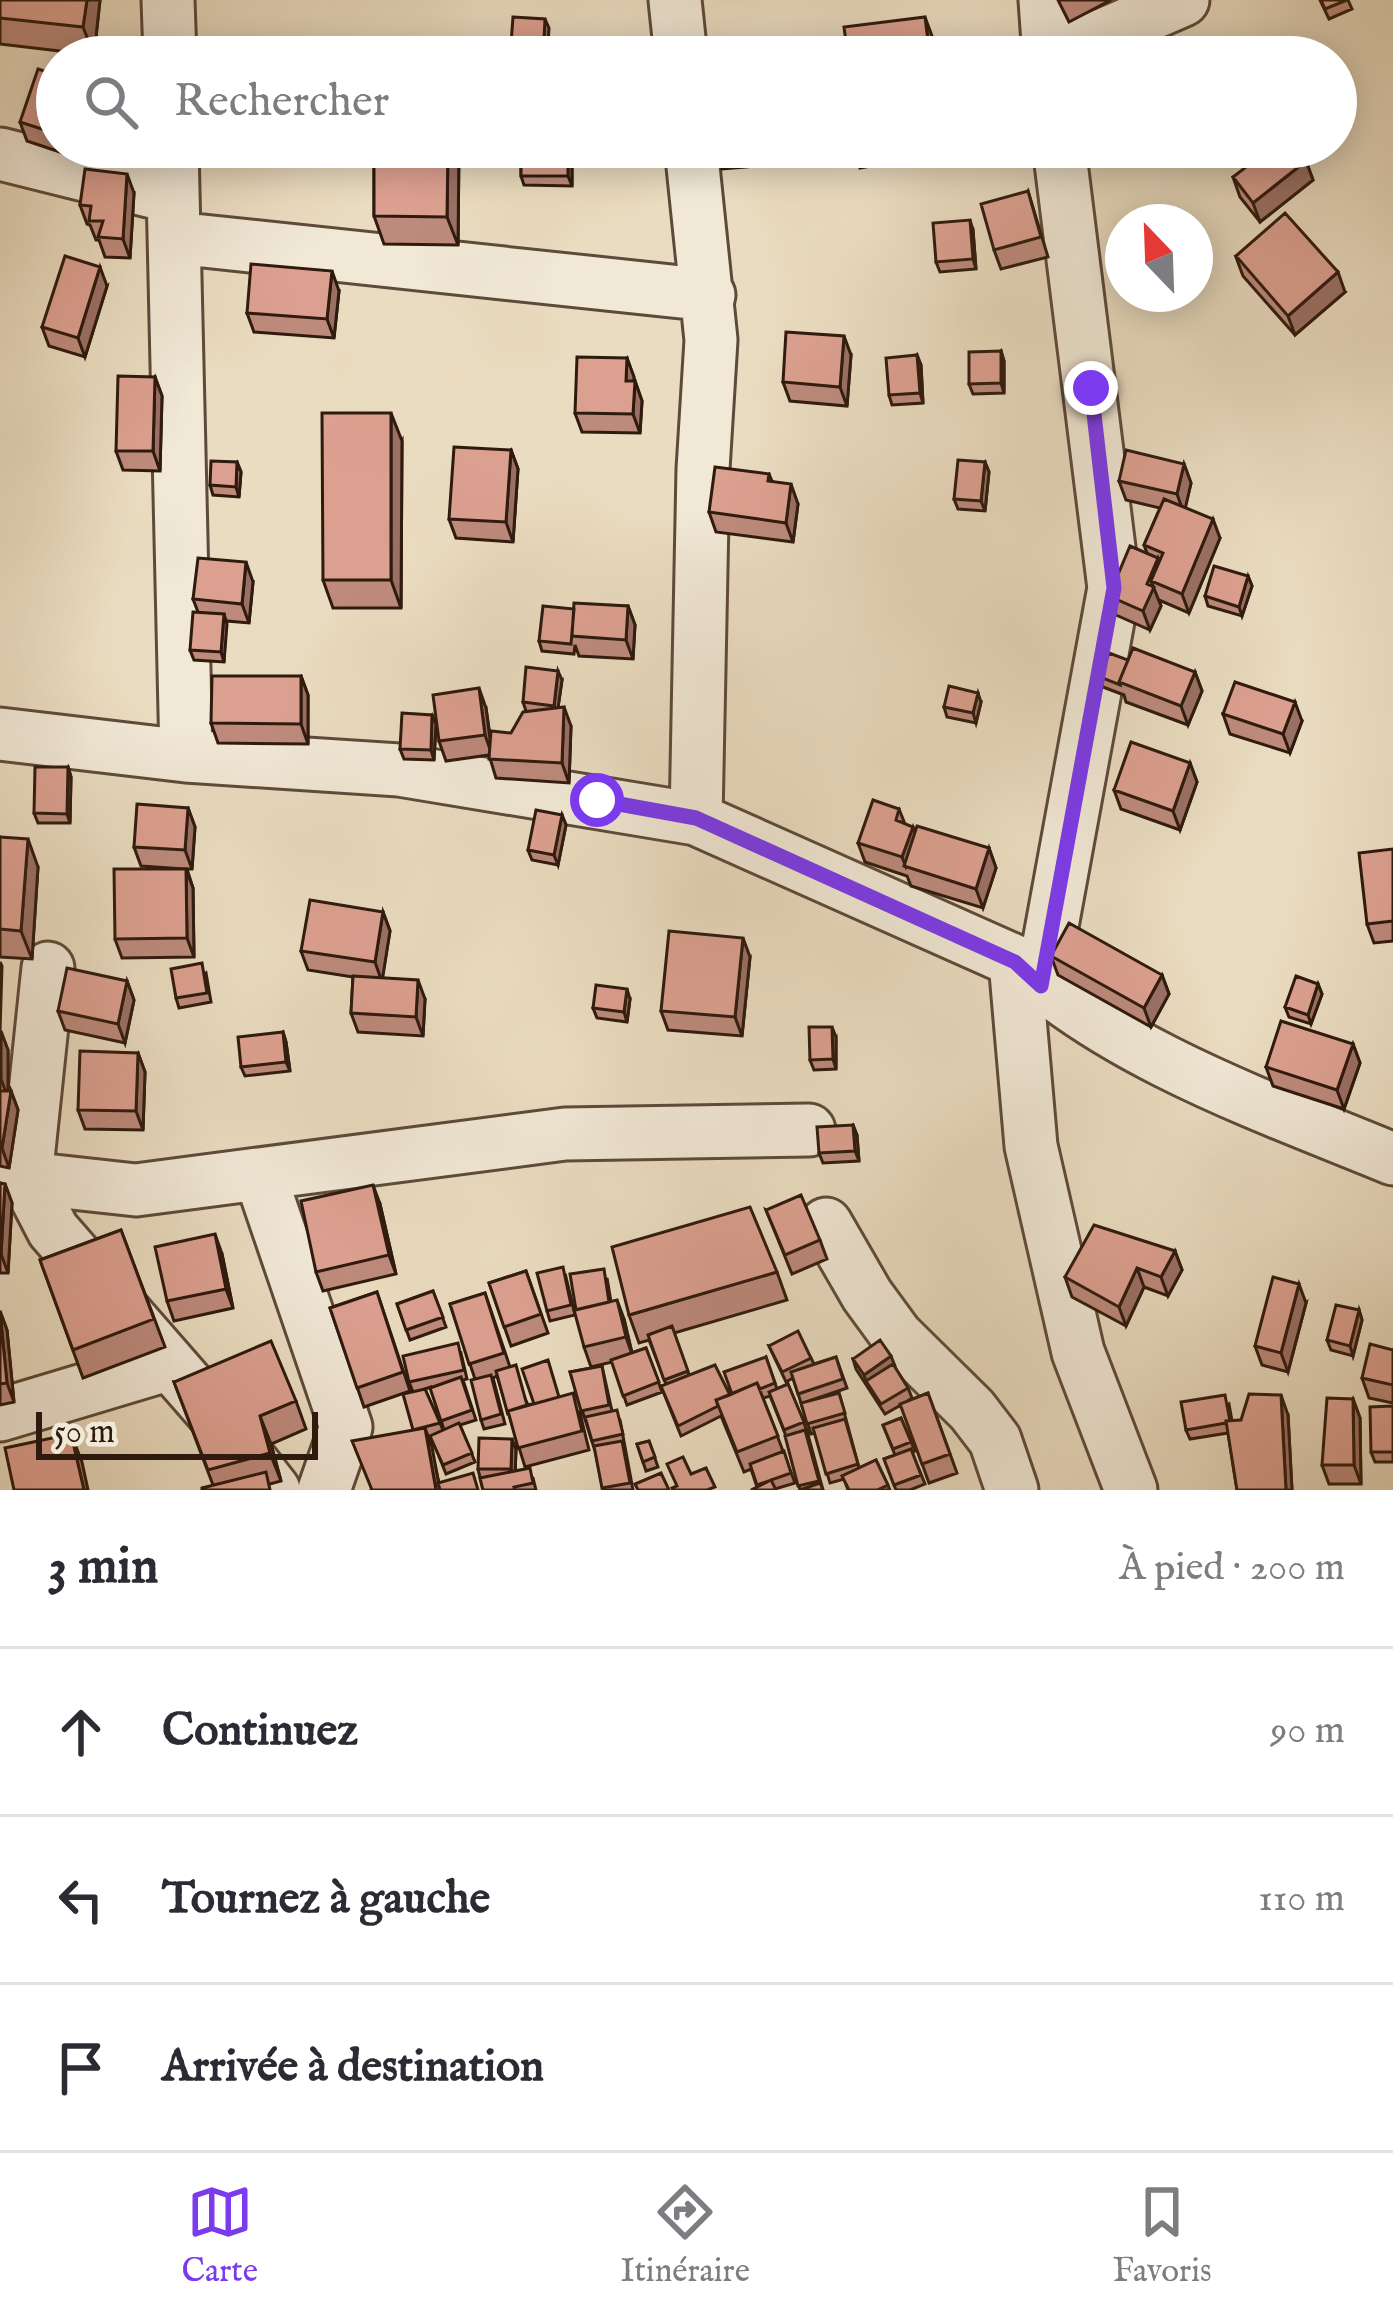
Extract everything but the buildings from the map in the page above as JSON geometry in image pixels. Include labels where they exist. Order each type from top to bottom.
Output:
[{"type":"street","points":[[169,0],[170,36]]},
{"type":"street","points":[[675,0],[679,36]]},
{"type":"street","points":[[1045,0],[1048,36]]},
{"type":"street","points":[[1099,36],[1183,0]]},
{"type":"street","points":[[0,154],[36,167]]},
{"type":"street","points":[[38,168],[174,218],[709,295]]},
{"type":"street","points":[[173,168],[186,756]]},
{"type":"street","points":[[694,168],[711,340],[703,469],[696,818]]},
{"type":"street","points":[[1062,168],[1114,588],[1028,974],[1030,1146],[1078,1352],[1131,1490]]},
{"type":"street","points":[[0,734],[186,756],[399,770],[696,818],[1028,974],[1181,1072],[1393,1159]]},
{"type":"street","points":[[47,968],[13,1177],[274,1490]]},
{"type":"street","points":[[13,1177],[136,1190],[565,1134],[808,1130]]},
{"type":"street","points":[[260,1175],[346,1427],[324,1490]]},
{"type":"street","points":[[826,1224],[867,1295],[898,1336],[972,1410],[995,1440],[1012,1490]]},
{"type":"street","points":[[0,1415],[170,1364]]},
{"type":"route","points":[[597,800],[696,818],[1015,962],[1041,986],[1114,588],[1091,388]]}]
